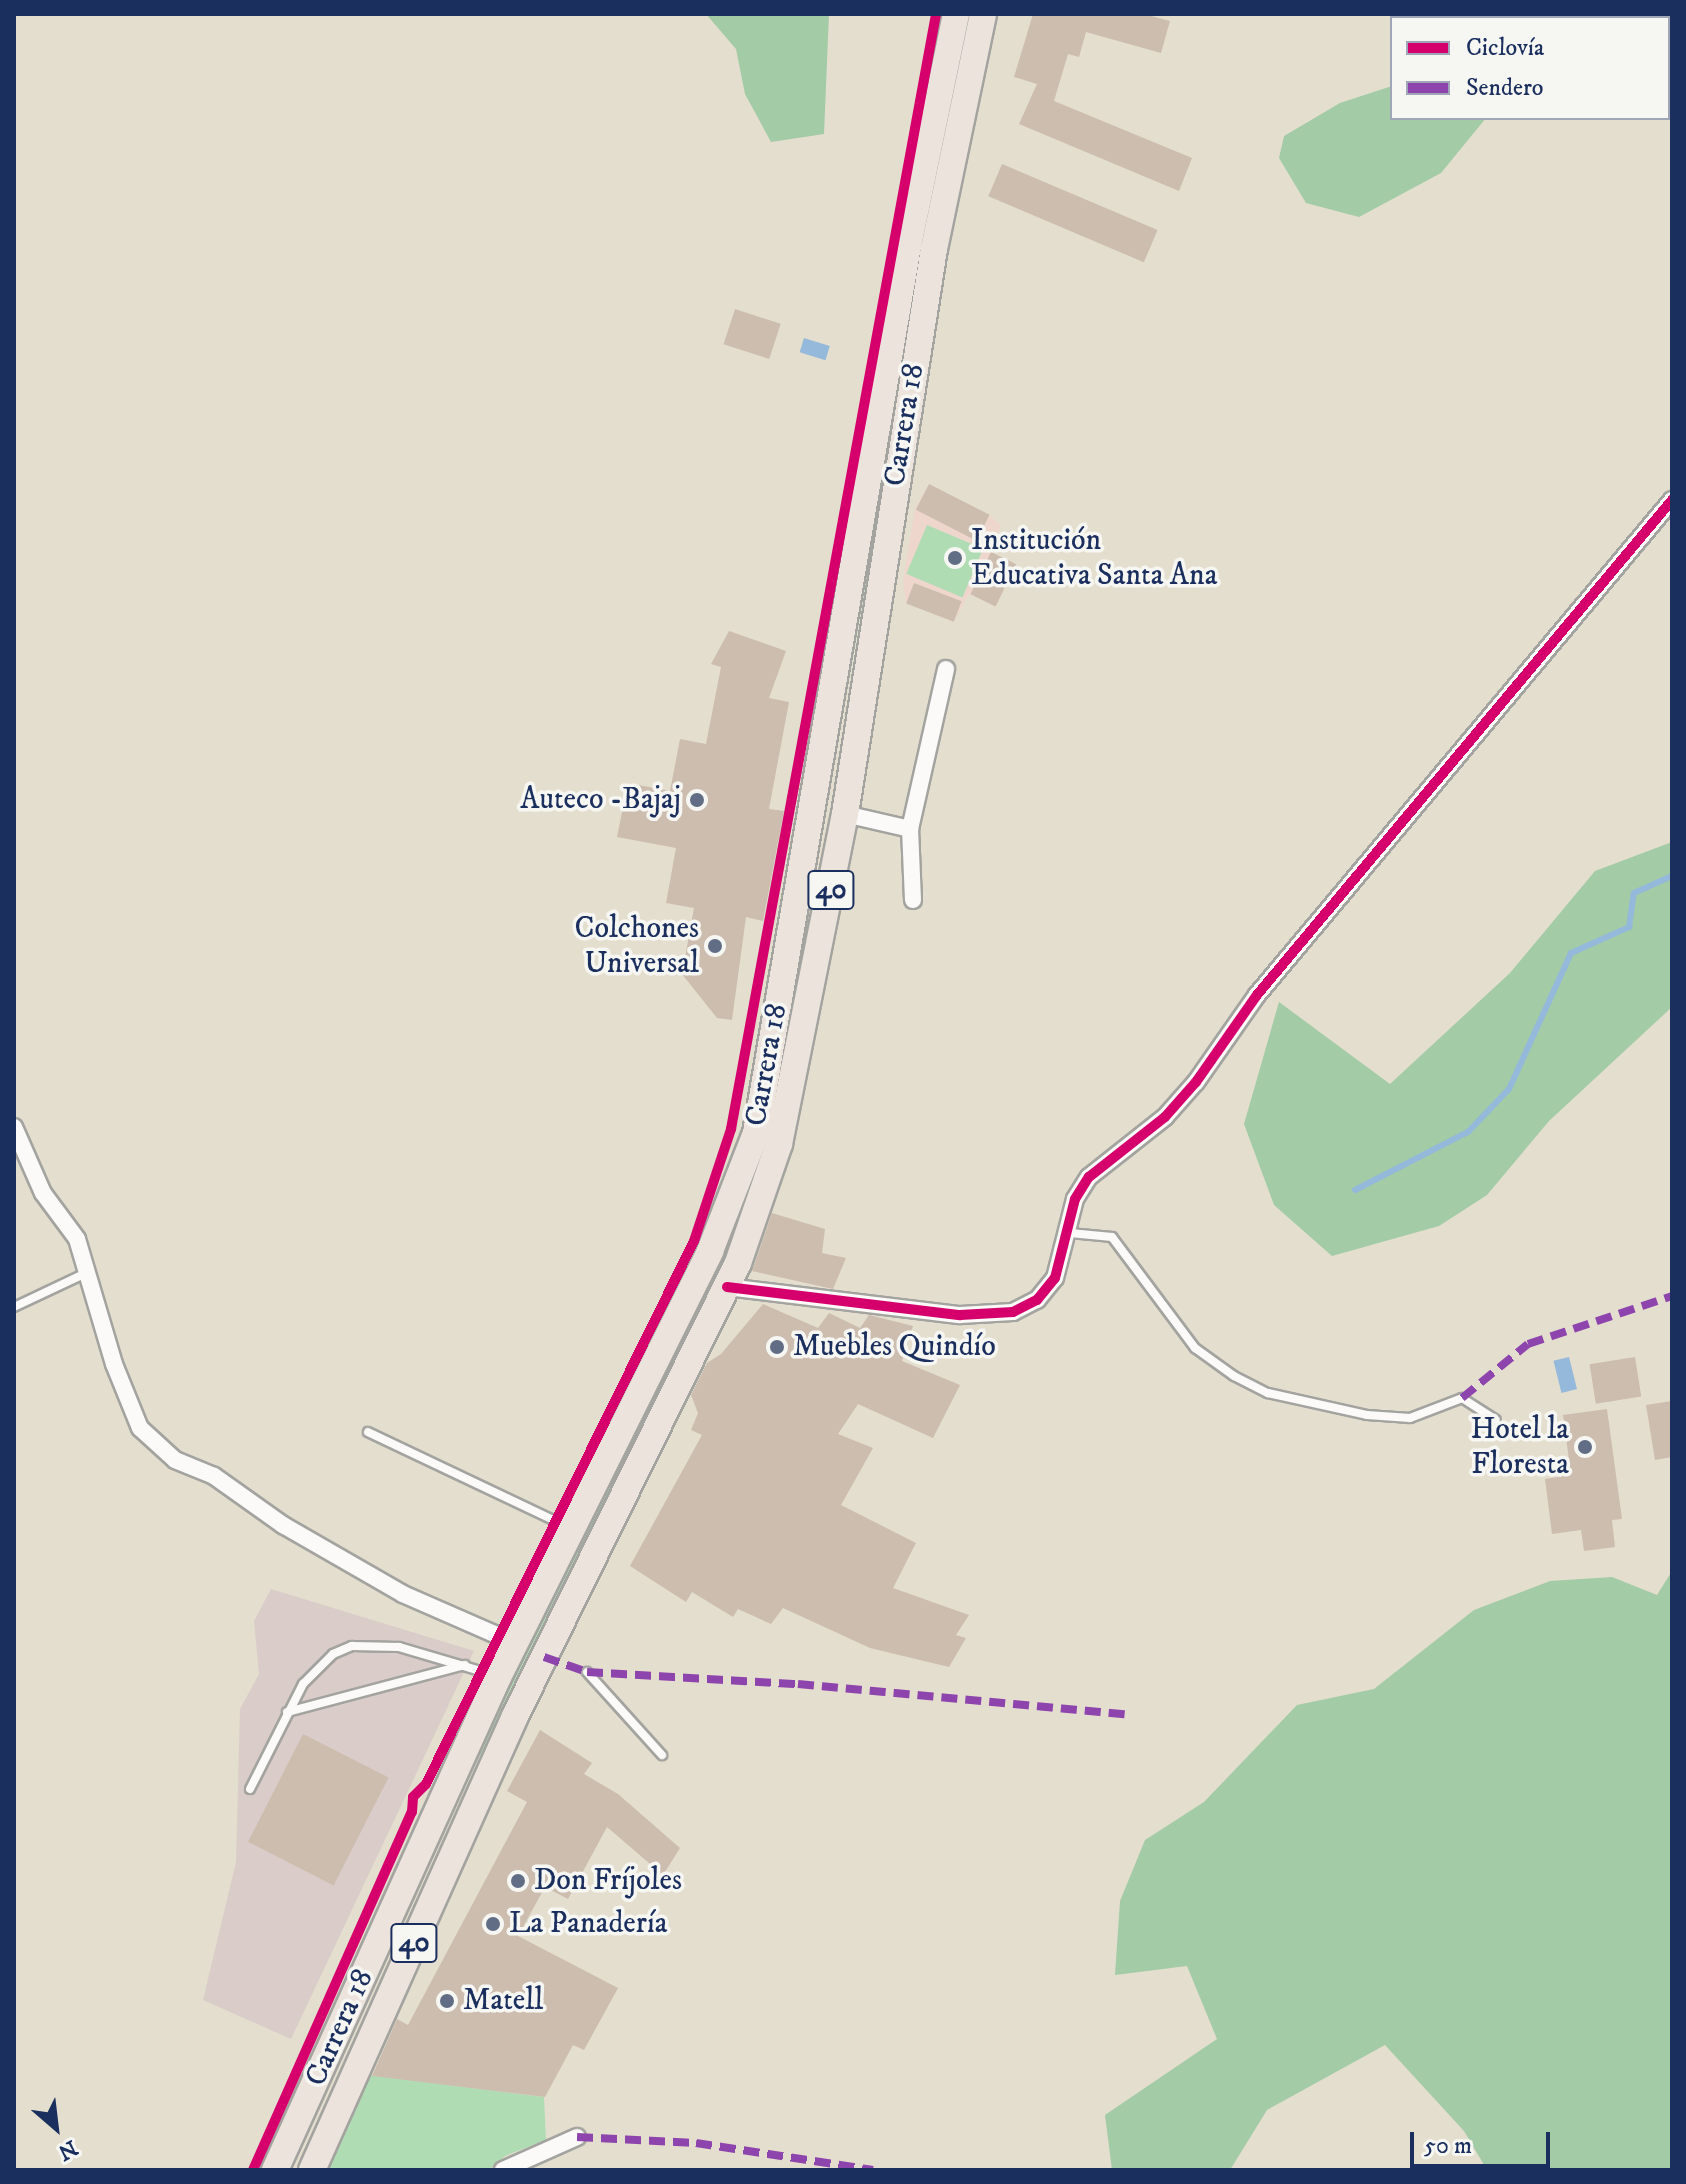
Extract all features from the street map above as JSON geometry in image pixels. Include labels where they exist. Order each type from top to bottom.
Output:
[{"type":"main road","name":"Carrera 18","points":[[275,2170],[498,1677],[710,1251],[756,1133],[905,262],[956,14]]},
{"type":"main road","name":"Carrera 18","points":[[312,2170],[515,1716],[727,1287],[779,1144],[845,814],[934,249],[983,14]]},
{"type":"street","points":[[727,1287],[989,1316],[1037,1300],[1055,1278],[1070,1233],[1075,1199],[1089,1177],[1165,1117],[1196,1082],[1257,995],[1672,500]]},
{"type":"street","points":[[913,900],[910,829],[946,669]]},
{"type":"street","points":[[845,814],[910,829]]},
{"type":"street","points":[[14,1127],[43,1193],[77,1239],[129,1408],[154,1441],[175,1460],[214,1476],[283,1525],[403,1594],[515,1643]]},
{"type":"street","points":[[503,2170],[577,2137]]},
{"type":"lane","points":[[1070,1233],[1112,1237],[1195,1348],[1234,1376],[1268,1393],[1367,1415],[1410,1418],[1462,1398],[1496,1420]]},
{"type":"lane","points":[[14,1307],[86,1273]]},
{"type":"lane","points":[[368,1432],[572,1530]]},
{"type":"lane","points":[[250,1789],[303,1684],[333,1654],[352,1646],[399,1647],[466,1664],[498,1677]]},
{"type":"lane","points":[[287,1712],[466,1664]]},
{"type":"lane","points":[[587,1672],[662,1755]]},
{"type":"shaded area","name":"Institución Educativa Santa Ana","points":[[929,484],[989,515],[1001,526],[991,552],[1016,564],[994,606],[969,594],[954,622],[906,603],[903,581],[915,509]]},
{"type":"shaded area","points":[[271,1589],[474,1651],[291,2039],[203,2000],[236,1862],[240,1709],[259,1674],[254,1621]]},
{"type":"green space","points":[[706,14],[829,14],[824,134],[771,142],[745,94],[736,49]]},
{"type":"green space","points":[[965,14],[974,14],[929,222],[768,1144],[729,1256],[485,1759],[473,1753],[720,1254]]},
{"type":"green space","points":[[1464,14],[1588,14],[1524,16],[1462,16]]},
{"type":"green space","points":[[1390,87],[1390,120],[1484,120],[1441,173],[1359,217],[1306,203],[1279,158],[1284,136],[1340,103]]},
{"type":"green space","points":[[927,525],[983,549],[962,598],[906,574]]},
{"type":"green space","points":[[1672,842],[1672,1007],[1549,1121],[1487,1195],[1439,1226],[1332,1256],[1274,1205],[1244,1124],[1279,1002],[1390,1084],[1510,973],[1595,871]]},
{"type":"green space","points":[[1672,1571],[1672,2170],[1487,2170],[1464,2131],[1385,2045],[1267,2110],[1230,2170],[1112,2170],[1105,2115],[1217,2039],[1187,1966],[1115,1975],[1120,1901],[1145,1840],[1204,1802],[1297,1705],[1374,1689],[1474,1610],[1550,1581],[1612,1577],[1657,1595]]},
{"type":"green space","points":[[370,2075],[544,2097],[546,2140],[505,2156],[489,2170],[326,2170]]},
{"type":"water","points":[[804,338],[830,346],[825,360],[800,352]]},
{"type":"water","points":[[1569,1357],[1577,1389],[1561,1393],[1553,1361]]},
{"type":"building","points":[[1033,14],[1144,14],[1170,21],[1161,53],[1086,32],[1079,57],[1068,54],[1054,101],[1192,158],[1179,191],[1019,124],[1037,84],[1014,77]]},
{"type":"building","points":[[1002,164],[1158,230],[1144,262],[988,196]]},
{"type":"building","points":[[735,309],[781,324],[769,359],[724,344]]},
{"type":"building","points":[[929,484],[990,515],[976,541],[916,510]]},
{"type":"building","points":[[991,552],[1016,564],[996,607],[970,594]]},
{"type":"building","points":[[914,583],[962,601],[954,622],[906,604]]},
{"type":"building","name":"Auteco -Bajaj","points":[[729,631],[786,651],[769,698],[789,702],[769,809],[784,811],[763,921],[746,917],[732,1020],[717,1018],[682,974],[694,908],[666,903],[676,848],[617,837],[628,783],[670,791],[680,739],[706,744],[721,667],[711,664]]},
{"type":"building","points":[[772,1213],[825,1229],[822,1253],[846,1258],[833,1289],[752,1271]]},
{"type":"building","points":[[763,1304],[818,1328],[829,1313],[860,1328],[869,1315],[913,1326],[902,1361],[960,1385],[933,1438],[858,1404],[838,1434],[873,1448],[841,1505],[916,1543],[893,1588],[969,1615],[956,1635],[966,1638],[949,1667],[870,1648],[783,1608],[771,1624],[738,1609],[733,1617],[692,1592],[686,1602],[630,1566],[702,1435],[691,1430],[698,1413],[691,1395],[707,1363],[721,1354]]},
{"type":"building","points":[[1635,1357],[1641,1397],[1596,1404],[1590,1364]]},
{"type":"building","points":[[1672,1401],[1672,1457],[1655,1460],[1646,1405]]},
{"type":"building","points":[[1607,1409],[1622,1519],[1612,1520],[1615,1547],[1584,1551],[1581,1530],[1552,1534],[1545,1479],[1571,1475],[1563,1415]]},
{"type":"building","points":[[540,1730],[592,1763],[584,1774],[618,1794],[680,1848],[663,1875],[607,1827],[568,1899],[545,1887],[518,1936],[618,1988],[584,2050],[573,2045],[545,2097],[372,2076],[397,2019],[408,2025],[527,1802],[507,1791]]},
{"type":"building","points":[[303,1734],[389,1778],[334,1885],[248,1842]]},
{"type":"waterway","points":[[1355,1190],[1468,1132],[1509,1089],[1571,953],[1629,927],[1634,893],[1672,876]]},
{"type":"marked path","points":[[1462,1398],[1528,1344],[1672,1296]]},
{"type":"marked path","points":[[544,1657],[587,1672],[798,1684],[1130,1715]]},
{"type":"marked path","points":[[577,2137],[696,2143],[873,2170]]},
{"type":"cycle path","points":[[253,2170],[412,1812],[413,1797],[426,1784],[694,1241],[731,1129],[936,14]]},
{"type":"cycle path","points":[[727,1287],[960,1315],[1013,1312],[1037,1300],[1055,1278],[1075,1199],[1089,1177],[1165,1117],[1196,1082],[1257,995],[1672,500]]},
{"type":"place","name":"Institución Educativa Santa Ana","points":[[955,558]]},
{"type":"place","name":"Auteco -Bajaj","points":[[697,800]]},
{"type":"place","name":"Colchones Universal","points":[[715,946]]},
{"type":"place","name":"Muebles Quindío","points":[[777,1347]]},
{"type":"place","name":"Hotel la Floresta","points":[[1585,1447]]},
{"type":"place","name":"Don Fríjoles","points":[[518,1881]]},
{"type":"place","name":"La Panadería","points":[[493,1924]]},
{"type":"place","name":"Matell","points":[[447,2001]]}]
